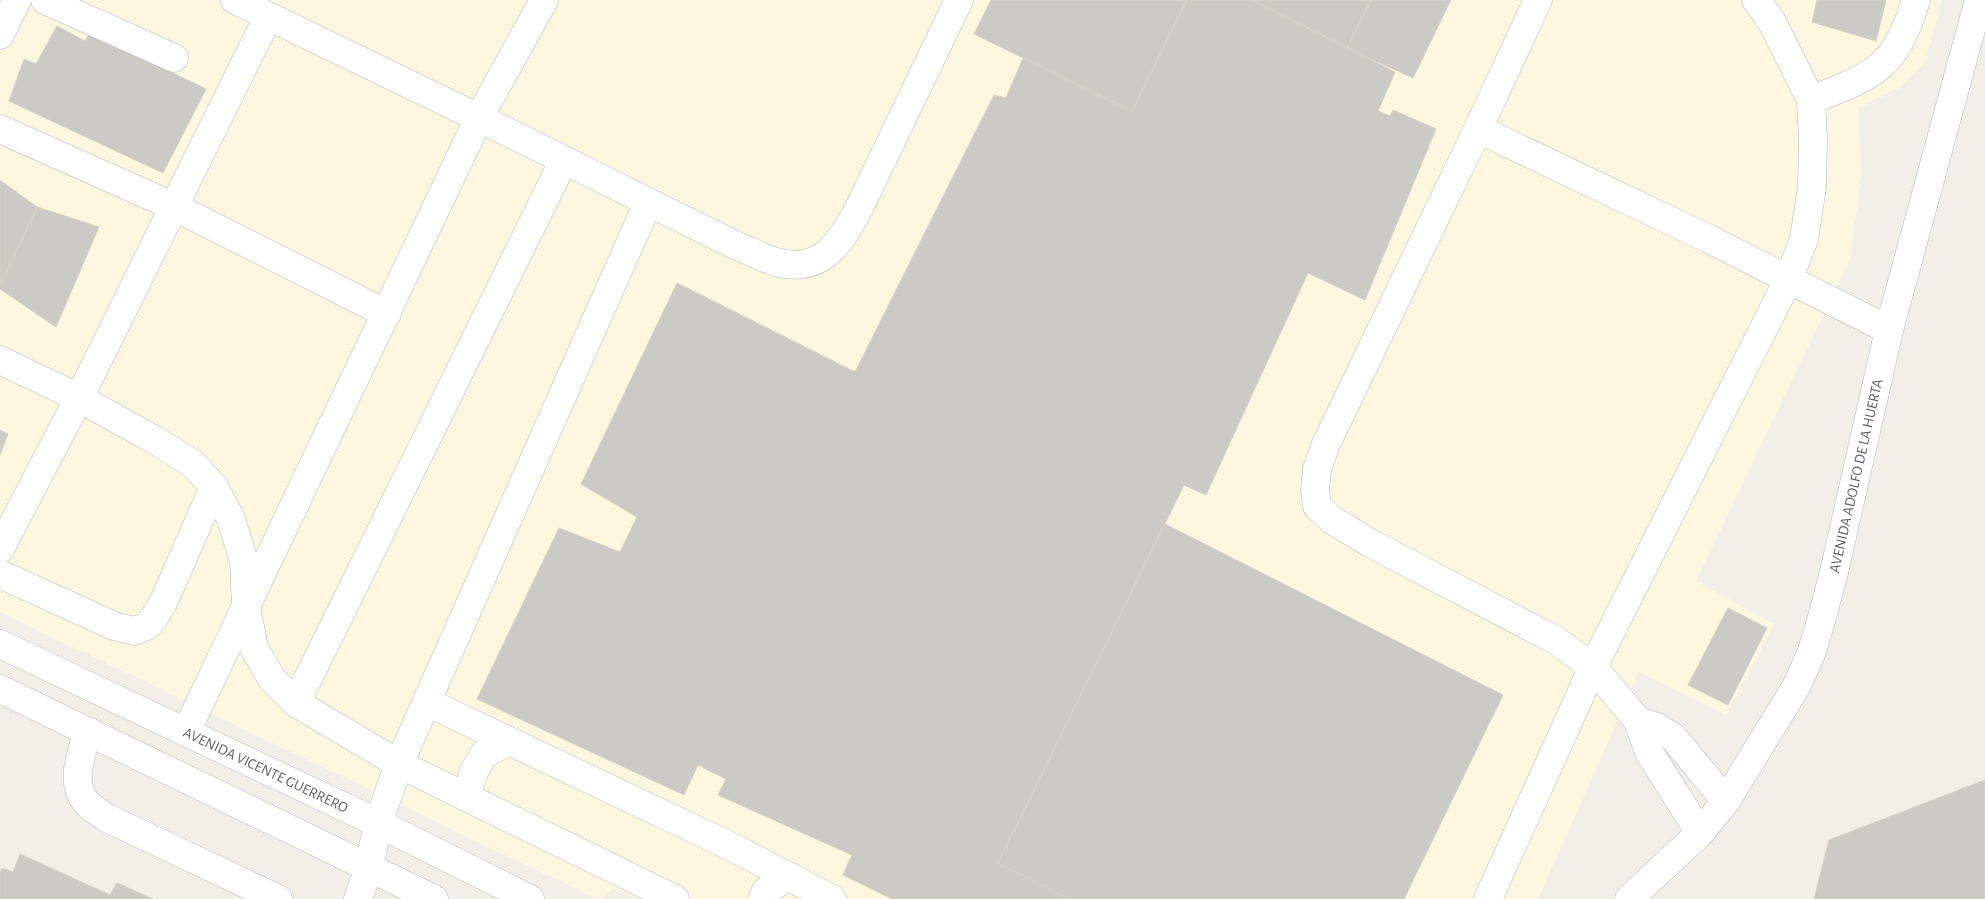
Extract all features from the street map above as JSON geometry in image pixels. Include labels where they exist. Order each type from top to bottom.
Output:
[{"type":"street","points":[[0,35],[17,0]]},
{"type":"street","points":[[44,0],[174,58]]},
{"type":"street","points":[[235,0],[480,118],[737,246],[778,262],[802,264],[826,256],[843,238],[959,0]]},
{"type":"street","points":[[186,732],[480,118],[544,0]]},
{"type":"street","points":[[1538,0],[1326,444],[1317,470],[1315,490],[1318,506],[1332,520],[1370,543],[1555,640],[1593,667],[1638,721],[1649,752],[1700,833]]},
{"type":"street","points":[[1488,899],[1593,667],[1788,280],[1804,239],[1812,187],[1813,138],[1811,100],[1772,22],[1756,0]]},
{"type":"street","points":[[1811,100],[1859,81],[1880,68],[1893,54],[1902,37],[1916,0]]},
{"type":"street","name":"AVENIDA ADOLFO DE LA HUERTA","points":[[1629,899],[1700,833],[1726,801],[1796,687],[1810,654],[1822,621],[1834,572],[1889,330],[1979,0]]},
{"type":"street","points":[[0,549],[79,398],[268,17]]},
{"type":"street","points":[[0,128],[175,207],[387,314]]},
{"type":"street","points":[[1478,129],[1700,235],[1889,330]]},
{"type":"street","points":[[296,703],[564,160]]},
{"type":"street","points":[[358,899],[369,868],[378,824],[399,764],[648,203]]},
{"type":"street","points":[[0,360],[79,398],[153,439],[192,463],[214,487],[231,519],[244,561],[246,606],[254,648],[272,680],[296,703],[399,764],[675,899]]},
{"type":"street","points":[[0,574],[114,626],[134,631],[147,626],[164,601],[214,487]]},
{"type":"street","name":"AVENIDA VICENTE GUERRERO","points":[[0,644],[378,824],[530,899]]},
{"type":"street","points":[[0,689],[434,899]]},
{"type":"street","points":[[427,702],[730,846],[832,899]]},
{"type":"street","points":[[1638,721],[1657,727],[1673,737],[1726,801]]},
{"type":"street","points":[[88,731],[77,772],[77,788],[87,803],[105,816],[278,899]]},
{"type":"street","points":[[467,797],[473,773],[484,754],[509,741]]},
{"type":"street","points":[[762,899],[766,891],[788,876]]},
{"type":"shaded area","points":[[0,0],[1942,0],[1925,62],[1899,88],[1859,108],[1861,176],[1850,259],[1696,581],[1774,624],[1726,715],[1639,672],[1538,899],[635,899],[614,889],[602,899],[597,899],[0,612]]},
{"type":"building","points":[[991,0],[1187,0],[1132,111],[974,34]]},
{"type":"building","points":[[1187,0],[1253,0],[1395,72],[1378,111],[1390,116],[1393,110],[1436,129],[1365,300],[1308,273],[1206,495],[1184,485],[998,863],[1069,899],[892,899],[843,875],[852,855],[718,795],[726,779],[698,765],[684,795],[477,699],[559,528],[620,552],[637,517],[581,484],[677,283],[855,372],[994,95],[1006,98],[1023,58],[1132,111]]},
{"type":"building","points":[[1253,0],[1371,0],[1347,48]]},
{"type":"building","points":[[1371,0],[1451,0],[1413,78],[1347,48]]},
{"type":"building","points":[[1817,0],[1886,0],[1876,41],[1812,22]]},
{"type":"building","points":[[57,26],[85,41],[90,33],[206,89],[163,173],[9,101],[24,59],[36,64]]},
{"type":"building","points":[[0,180],[37,207],[0,285]]},
{"type":"building","points":[[37,207],[99,227],[56,327],[0,289],[0,285]]},
{"type":"building","points":[[0,430],[8,434],[0,455]]},
{"type":"building","points":[[1165,524],[1503,695],[1404,899],[1069,899],[998,863]]},
{"type":"building","points":[[1728,608],[1767,628],[1728,705],[1688,685]]},
{"type":"building","points":[[1985,780],[1985,899],[1814,899],[1829,840]]},
{"type":"building","points":[[20,854],[110,895],[117,883],[153,899],[0,899],[0,872],[2,868],[13,872]]}]
